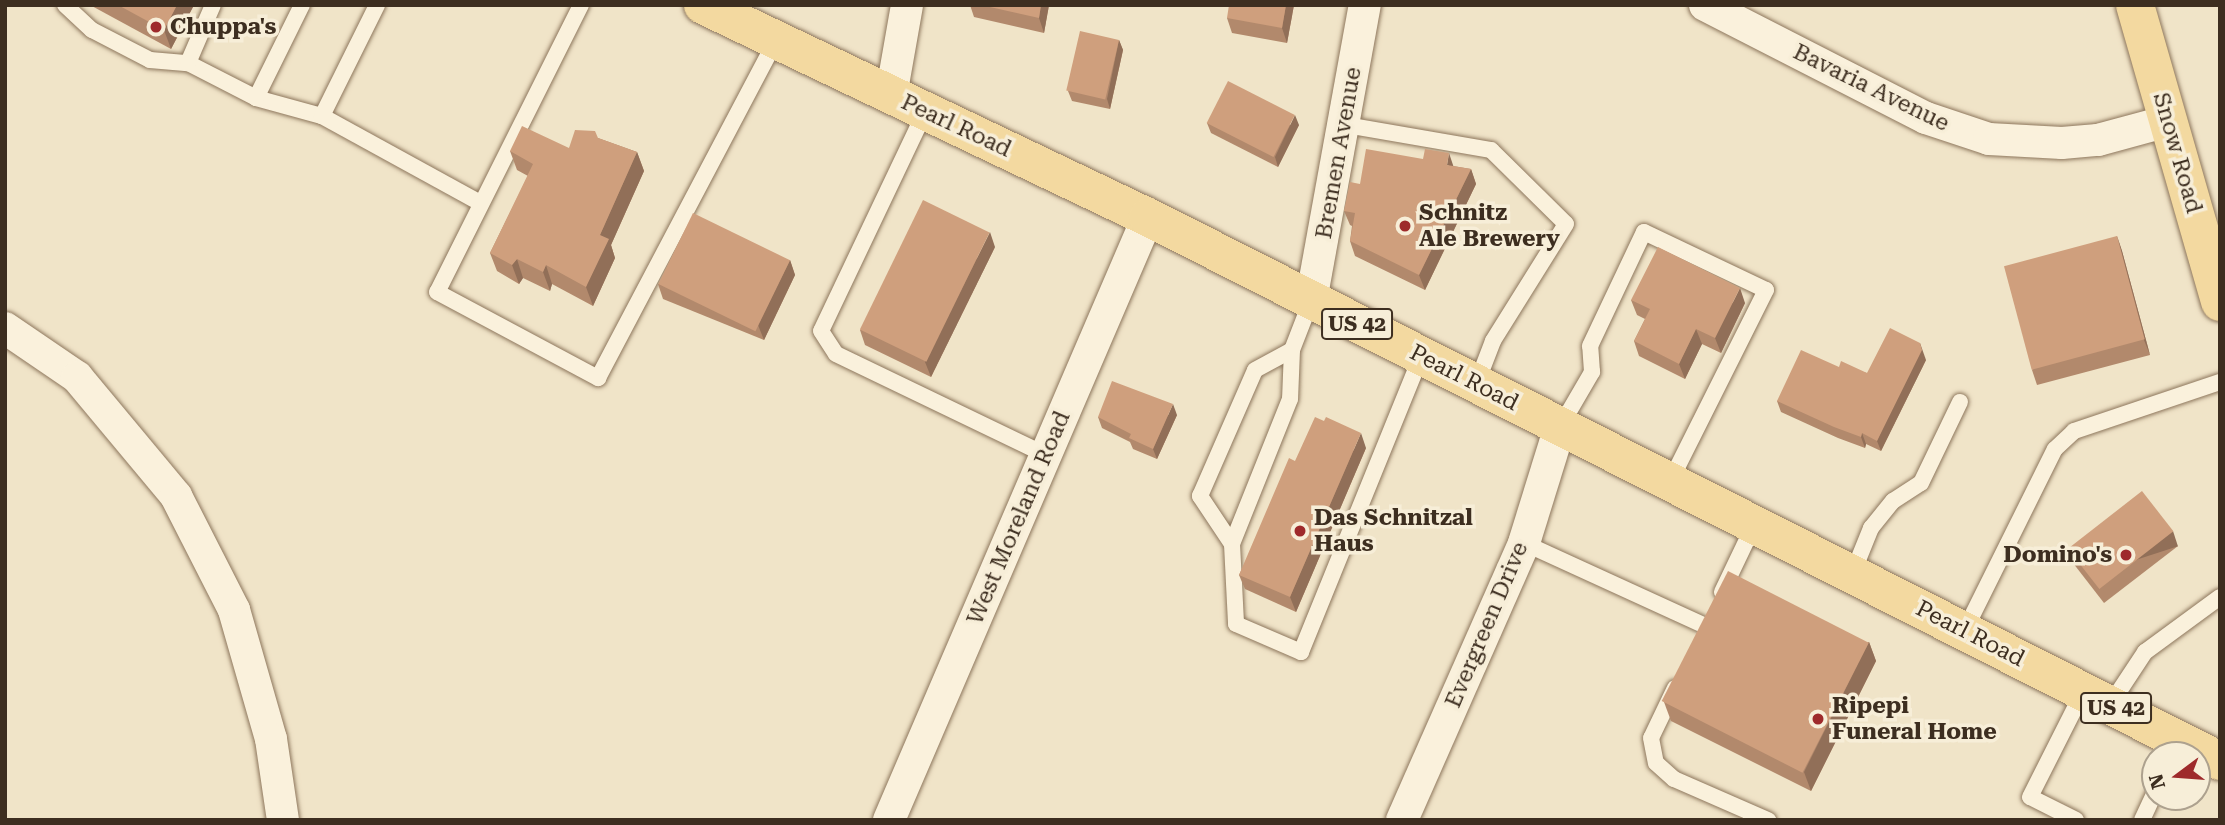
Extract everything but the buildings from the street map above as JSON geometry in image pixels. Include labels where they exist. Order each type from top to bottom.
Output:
[{"type":"main road","name":"Pearl Road","points":[[703,5],[1148,217],[2097,699],[2165,741]]},
{"type":"main road","name":"Snow Road","points":[[2135,5],[2220,302]]},
{"type":"street","points":[[891,96],[907,5]]},
{"type":"street","name":"Bremen Avenue","points":[[1311,301],[1346,125],[1365,5]]},
{"type":"street","name":"Bavaria Avenue","points":[[1705,5],[1926,118],[1989,139],[2062,144],[2098,140],[2168,121]]},
{"type":"street","name":"West Moreland Road","points":[[889,820],[1148,217]]},
{"type":"street","points":[[5,328],[77,377],[176,496],[234,610],[271,739],[283,820]]},
{"type":"street","name":"Evergreen Drive","points":[[1402,820],[1524,543],[1560,427]]},
{"type":"lane","points":[[65,5],[92,30],[150,60],[188,63],[256,98],[322,116],[480,203]]},
{"type":"lane","points":[[188,63],[213,5]]},
{"type":"lane","points":[[256,98],[302,5]]},
{"type":"lane","points":[[322,116],[377,5]]},
{"type":"lane","points":[[581,5],[437,292],[598,378],[775,40]]},
{"type":"lane","points":[[925,112],[821,331],[835,354],[1046,455]]},
{"type":"lane","points":[[1346,125],[1491,150],[1566,224],[1493,341],[1476,385]]},
{"type":"lane","points":[[1560,427],[1591,372],[1590,346],[1644,232],[1766,290],[1670,482]]},
{"type":"lane","points":[[1311,301],[1292,350],[1290,399],[1232,544],[1236,624],[1301,652],[1421,356]]},
{"type":"lane","points":[[1232,544],[1200,496],[1255,370],[1292,350]]},
{"type":"lane","points":[[1964,632],[2039,475],[2064,440],[2074,431],[2137,406],[2220,382]]},
{"type":"lane","points":[[1852,575],[1871,528],[1893,501],[1921,483],[1960,402]]},
{"type":"lane","points":[[1524,543],[1702,633],[1754,525]]},
{"type":"lane","points":[[2076,820],[2030,797],[2097,699],[2145,652],[2220,597]]},
{"type":"lane","points":[[1681,676],[1651,738],[1656,763],[1674,779],[1768,820]]},
{"type":"place","name":"Chuppa's","points":[[156,27]]},
{"type":"place","name":"Schnitz Ale Brewery","points":[[1405,226]]},
{"type":"place","name":"Das Schnitzal Haus","points":[[1300,531]]},
{"type":"place","name":"Domino's","points":[[2126,555]]},
{"type":"place","name":"Ripepi Funeral Home","points":[[1818,719]]}]
